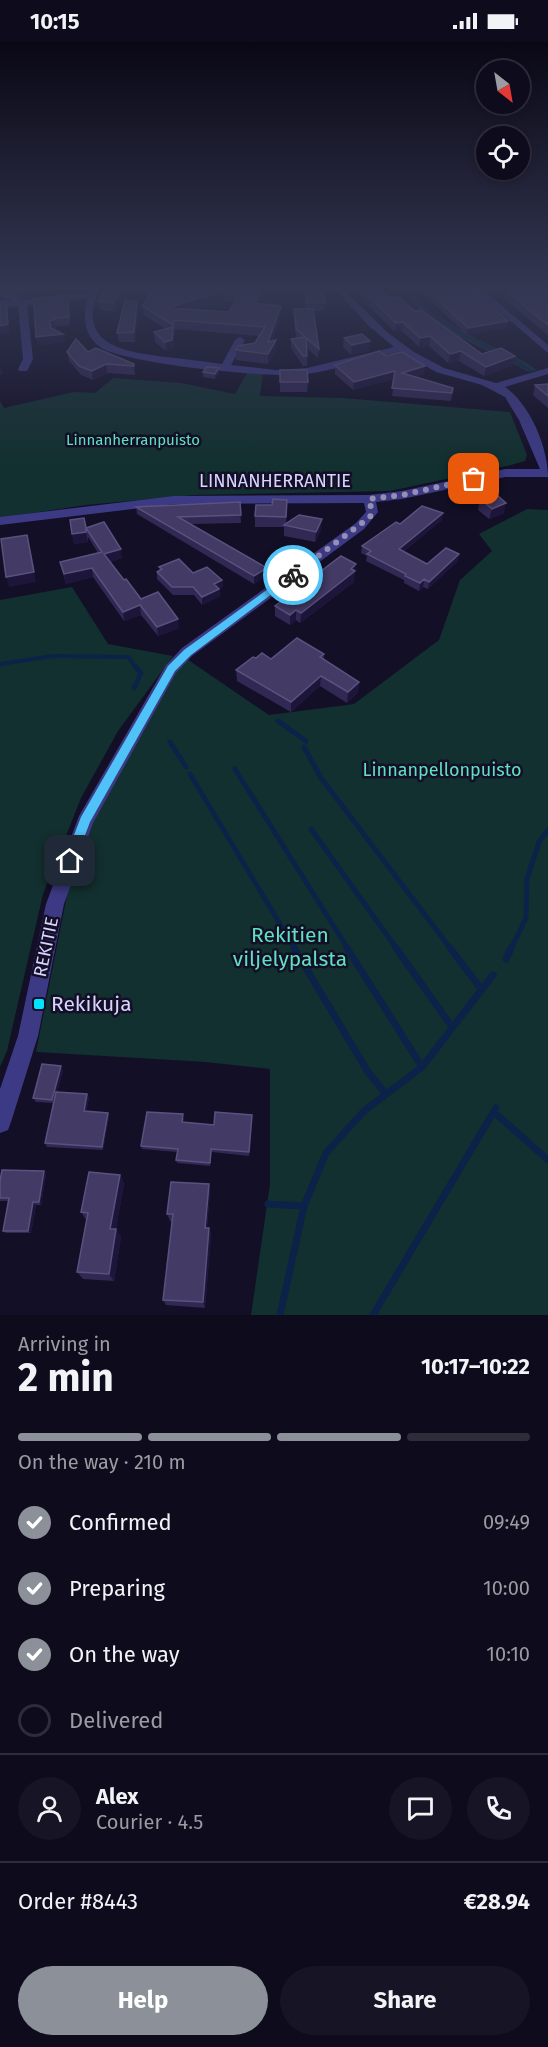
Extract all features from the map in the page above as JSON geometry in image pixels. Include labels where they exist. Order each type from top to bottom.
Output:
[{"type":"street","points":[[23,369],[28,359],[27,347]]},
{"type":"street","points":[[108,347],[131,356],[268,373],[300,372],[400,348],[442,370],[507,393],[516,404],[547,473]]},
{"type":"street","points":[[225,367],[236,347]]},
{"type":"street","points":[[495,387],[548,371]]},
{"type":"street","name":"LINNANHERRANTIE","points":[[0,520],[139,502],[181,499],[369,499],[402,495],[506,473],[547,473]]},
{"type":"street","name":"REKITIE","points":[[0,1122],[28,1036],[55,904],[85,820],[171,669],[187,652],[365,521],[372,512],[369,499]]},
{"type":"green space","points":[[480,347],[495,347],[537,370],[528,372]]},
{"type":"green space","name":"Linnanherranpuisto","points":[[247,373],[263,374],[260,396],[343,398],[510,412],[527,455],[525,461],[511,465],[390,491],[194,495],[86,505],[0,518],[0,401],[4,408],[74,392],[95,393],[113,378],[181,383],[235,394]]},
{"type":"green space","name":"Linnanpellonpuisto","points":[[527,509],[548,510],[548,1315],[251,1315],[270,1184],[270,1069],[206,1062],[36,1052],[69,885],[90,821],[144,731],[184,657],[269,715],[354,704],[439,640],[460,580],[492,551],[479,534]]},
{"type":"green space","points":[[72,587],[108,644],[173,656],[118,731],[81,798],[43,894],[7,1051],[0,1067],[0,600]]},
{"type":"building","points":[[70,347],[84,347],[88,352],[96,348],[134,364],[134,366],[106,364],[92,371],[79,366],[67,352]]},
{"type":"building","points":[[237,347],[272,347],[268,354],[236,350]]},
{"type":"building","points":[[297,347],[307,347],[307,356],[303,356]]},
{"type":"building","points":[[443,347],[473,347],[482,354],[501,348],[515,356],[486,367],[461,351],[450,354]]},
{"type":"building","points":[[379,351],[386,356],[404,353],[425,366],[402,373],[453,388],[452,393],[392,388],[395,371],[354,382],[335,365]]},
{"type":"building","points":[[207,367],[219,368],[215,374],[203,372]]},
{"type":"building","points":[[280,370],[307,370],[308,382],[280,382]]},
{"type":"building","points":[[548,384],[548,396],[535,385]]},
{"type":"building","points":[[497,495],[506,503],[492,509],[480,499]]},
{"type":"building","points":[[273,499],[287,500],[286,517],[255,516],[256,505],[272,505]]},
{"type":"building","points":[[240,502],[241,515],[178,517],[267,568],[254,576],[136,507]]},
{"type":"building","points":[[422,506],[443,513],[399,549],[427,564],[446,548],[459,554],[429,582],[424,579],[420,583],[367,554],[371,551],[362,546],[396,522],[400,524]]},
{"type":"building","points":[[299,515],[322,519],[316,532],[284,525]]},
{"type":"building","points":[[84,518],[86,532],[72,534],[70,520]]},
{"type":"building","points":[[104,522],[121,549],[104,554],[141,599],[158,592],[178,619],[157,627],[140,605],[123,612],[92,568],[64,574],[60,562],[102,552],[86,528]]},
{"type":"building","points":[[27,535],[34,572],[6,577],[1,539]]},
{"type":"building","points":[[341,556],[356,564],[351,569],[355,571],[301,613],[296,610],[290,615],[275,606]]},
{"type":"building","points":[[179,559],[193,573],[207,567],[222,580],[214,584],[219,589],[202,597],[193,587],[172,587],[157,572],[162,569],[159,567]]},
{"type":"building","points":[[297,638],[324,654],[320,657],[359,682],[348,692],[321,676],[291,702],[236,670],[262,653],[271,659]]},
{"type":"building","points":[[42,1064],[61,1066],[52,1100],[33,1098]]},
{"type":"building","points":[[56,1092],[87,1094],[84,1111],[108,1113],[102,1147],[45,1143]]},
{"type":"building","points":[[147,1112],[183,1114],[182,1122],[214,1125],[215,1112],[252,1115],[249,1152],[211,1149],[210,1163],[176,1160],[178,1149],[141,1146]]},
{"type":"building","points":[[2,1170],[44,1171],[39,1202],[33,1202],[28,1231],[3,1231],[9,1198],[0,1198]]},
{"type":"building","points":[[89,1172],[120,1175],[110,1229],[116,1229],[109,1274],[77,1272],[88,1213],[81,1212]]},
{"type":"building","points":[[171,1182],[209,1184],[205,1228],[209,1228],[203,1302],[163,1300],[173,1214],[167,1214]]},
{"type":"waterway","points":[[489,347],[499,352]]},
{"type":"waterway","points":[[509,357],[529,370]]},
{"type":"waterway","points":[[0,664],[53,656],[128,657],[137,669]]},
{"type":"waterway","points":[[134,688],[141,673],[136,667]]},
{"type":"waterway","points":[[278,721],[306,741]]},
{"type":"waterway","points":[[170,742],[186,767]]},
{"type":"waterway","points":[[304,747],[321,778],[451,949]]},
{"type":"waterway","points":[[235,769],[348,949]]},
{"type":"waterway","points":[[190,774],[295,949]]},
{"type":"waterway","points":[[311,829],[397,949]]},
{"type":"waterway","points":[[511,949],[526,918],[527,879],[539,842],[548,830]]},
{"type":"waterway","points":[[294,948],[368,1072],[386,1094]]},
{"type":"waterway","points":[[347,948],[422,1067]]},
{"type":"waterway","points":[[396,948],[452,1027]]},
{"type":"waterway","points":[[450,948],[482,990]]},
{"type":"waterway","points":[[506,959],[511,948]]},
{"type":"waterway","points":[[482,990],[493,975]]},
{"type":"waterway","points":[[422,1067],[482,990]]},
{"type":"waterway","points":[[304,1206],[326,1153],[364,1111],[422,1067]]},
{"type":"waterway","points":[[373,1315],[496,1108]]},
{"type":"waterway","points":[[494,1112],[548,1160]]},
{"type":"waterway","points":[[268,1204],[304,1206]]},
{"type":"waterway","points":[[280,1315],[304,1206]]},
{"type":"way so far","points":[[293,575],[370,517],[372,512],[369,499],[402,495],[474,479]]},
{"type":"place","name":"Rekikuja","points":[[39,1004]]},
{"type":"route","points":[[70,861],[85,820],[171,669],[187,652],[293,575]]},
{"type":"park label","name":"Rekitien viljelypalsta","points":[[290,947]]}]
